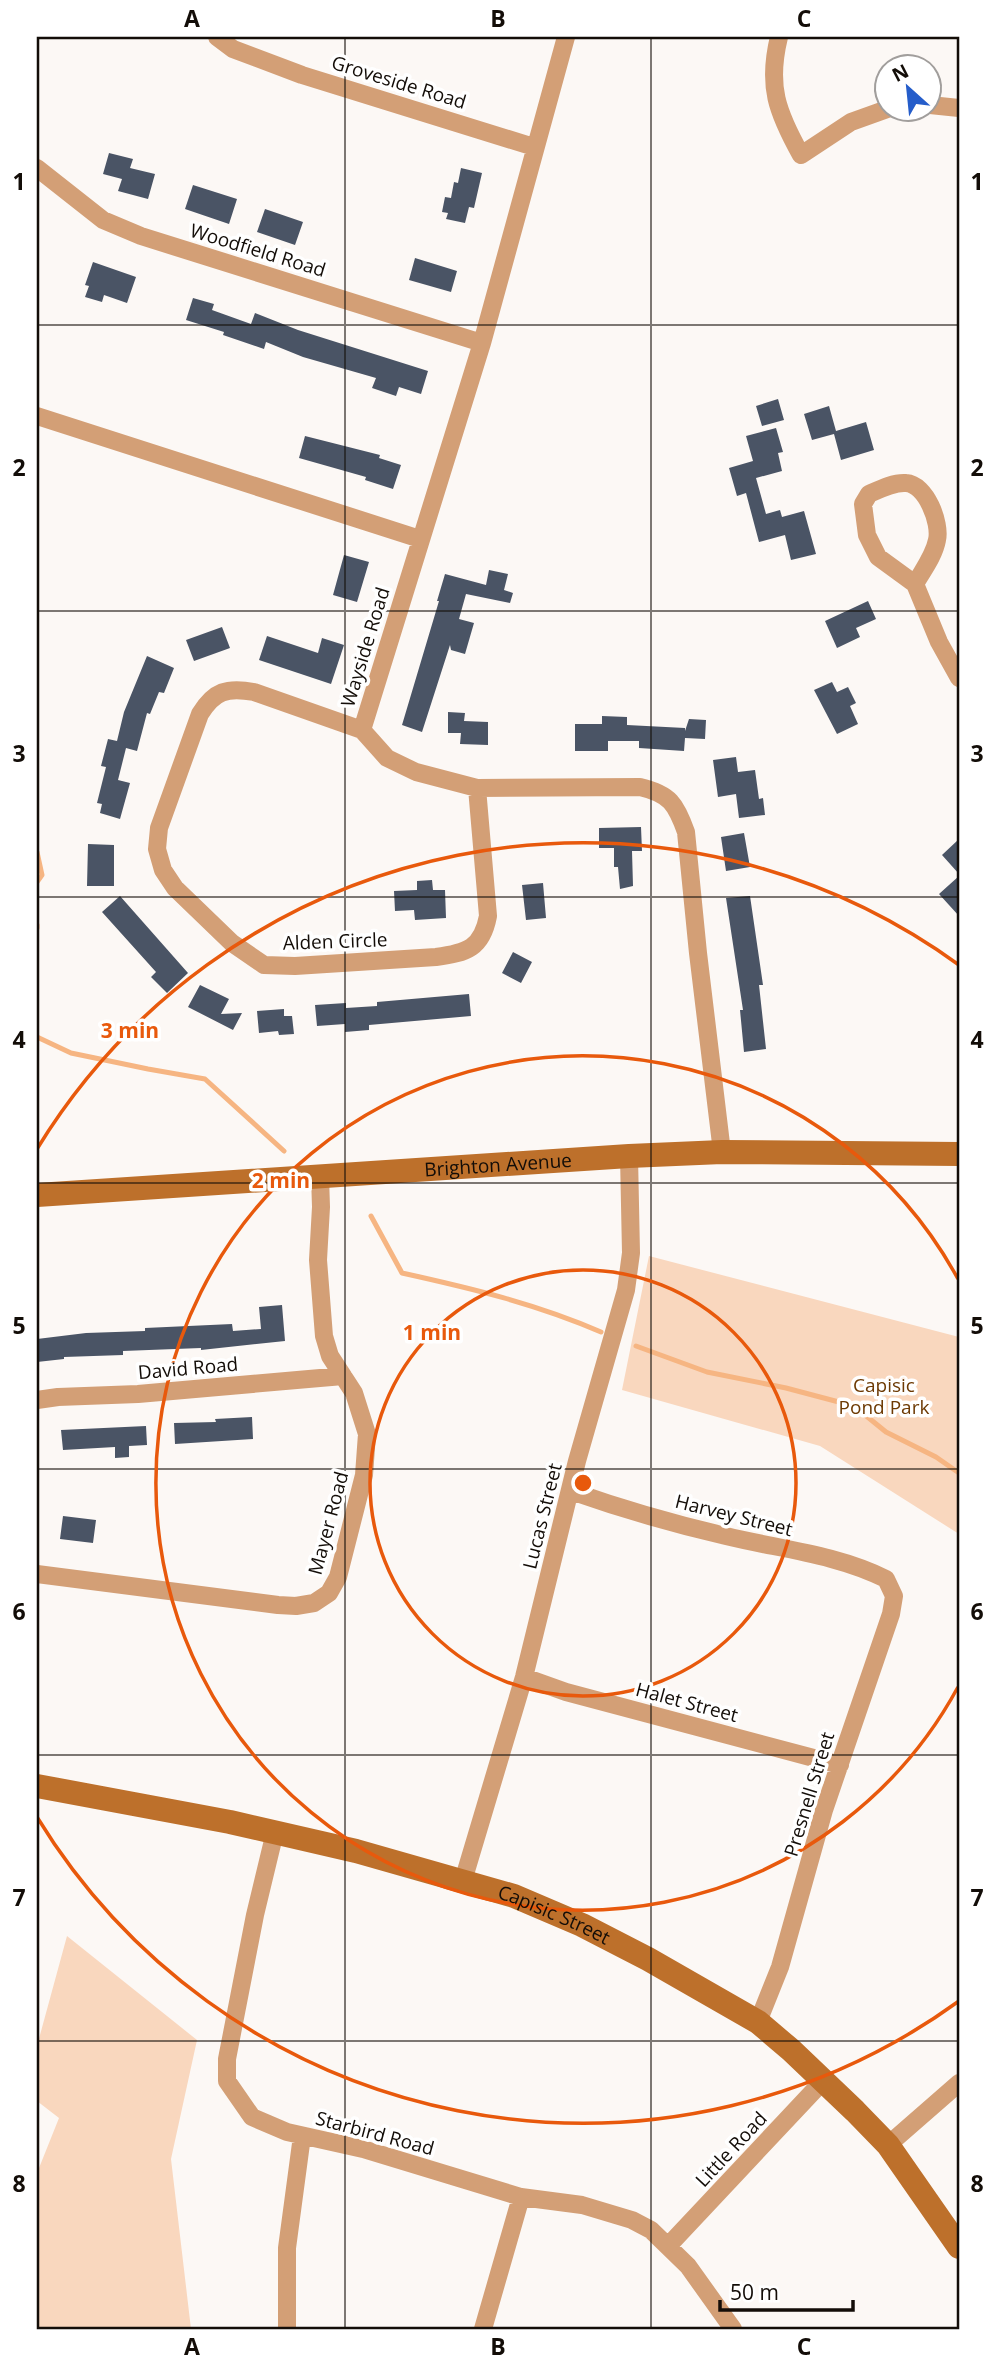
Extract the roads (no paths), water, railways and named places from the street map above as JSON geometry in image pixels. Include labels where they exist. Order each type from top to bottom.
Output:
[{"type":"street","name":"Groveside Road","points":[[216,37],[233,49],[302,75],[534,148]]},
{"type":"street","name":"Wayside Road","points":[[566,37],[482,343],[362,730],[387,758],[416,772],[477,788],[640,787],[656,791],[671,801],[687,832],[698,953],[722,1152]]},
{"type":"street","points":[[779,37],[773,67],[774,94],[785,127],[802,155],[851,122],[874,114]]},
{"type":"street","name":"Woodfield Road","points":[[37,168],[103,220],[141,236],[482,343]]},
{"type":"street","points":[[37,416],[420,540]]},
{"type":"street","points":[[915,584],[935,548],[938,537],[937,523],[919,487],[907,483],[869,494],[863,504],[867,535],[878,557],[915,584],[939,642],[959,678]]},
{"type":"street","name":"Alden Circle","points":[[362,730],[254,692],[238,689],[222,692],[209,700],[200,714],[159,828],[158,849],[163,870],[175,888],[232,943],[264,965],[436,957],[457,954],[471,947],[484,935],[488,916],[477,788]]},
{"type":"street","name":"Brighton Avenue","points":[[37,1195],[629,1156],[722,1152],[959,1154]]},
{"type":"street","name":"Lucas Street","points":[[463,1881],[524,1677],[580,1449],[626,1290],[631,1253],[629,1156]]},
{"type":"street","name":"Mayer Road","points":[[37,1574],[278,1605],[314,1604],[329,1593],[338,1577],[365,1475],[367,1434],[354,1392],[330,1356],[324,1336],[318,1260],[320,1176]]},
{"type":"street","name":"David Road","points":[[37,1400],[343,1376]]},
{"type":"street","name":"Harvey Street","points":[[571,1490],[614,1506],[726,1536],[846,1563],[886,1579]]},
{"type":"street","name":"Presnell Street","points":[[758,2022],[780,1967],[824,1810],[891,1614],[894,1596],[886,1579]]},
{"type":"street","name":"Halet Street","points":[[524,1677],[566,1692],[840,1765]]},
{"type":"street","name":"Capisic Street","points":[[37,1786],[275,1832],[514,1896],[582,1925],[758,2022],[888,2145],[959,2246]]},
{"type":"street","name":"Starbird Road","points":[[275,1832],[233,2020],[227,2059],[228,2081],[253,2117],[302,2136],[363,2149],[521,2197],[582,2205],[632,2220],[651,2230],[669,2245],[688,2266],[733,2329]]},
{"type":"street","name":"Little Road","points":[[669,2245],[823,2081]]},
{"type":"street","points":[[888,2145],[959,2083]]},
{"type":"street","points":[[287,2329],[287,2248],[302,2136]]},
{"type":"street","points":[[484,2329],[521,2197]]},
{"type":"waterway","points":[[37,852],[42,875],[37,882]]},
{"type":"waterway","points":[[37,1037],[71,1053],[205,1079],[284,1151]]},
{"type":"waterway","points":[[371,1216],[402,1273],[528,1305],[601,1332]]},
{"type":"waterway","points":[[636,1346],[707,1372],[786,1388],[854,1406],[886,1432],[936,1457],[959,1473]]},
{"type":"park label","name":"Capisic Pond Park","points":[[884,1396]]}]
